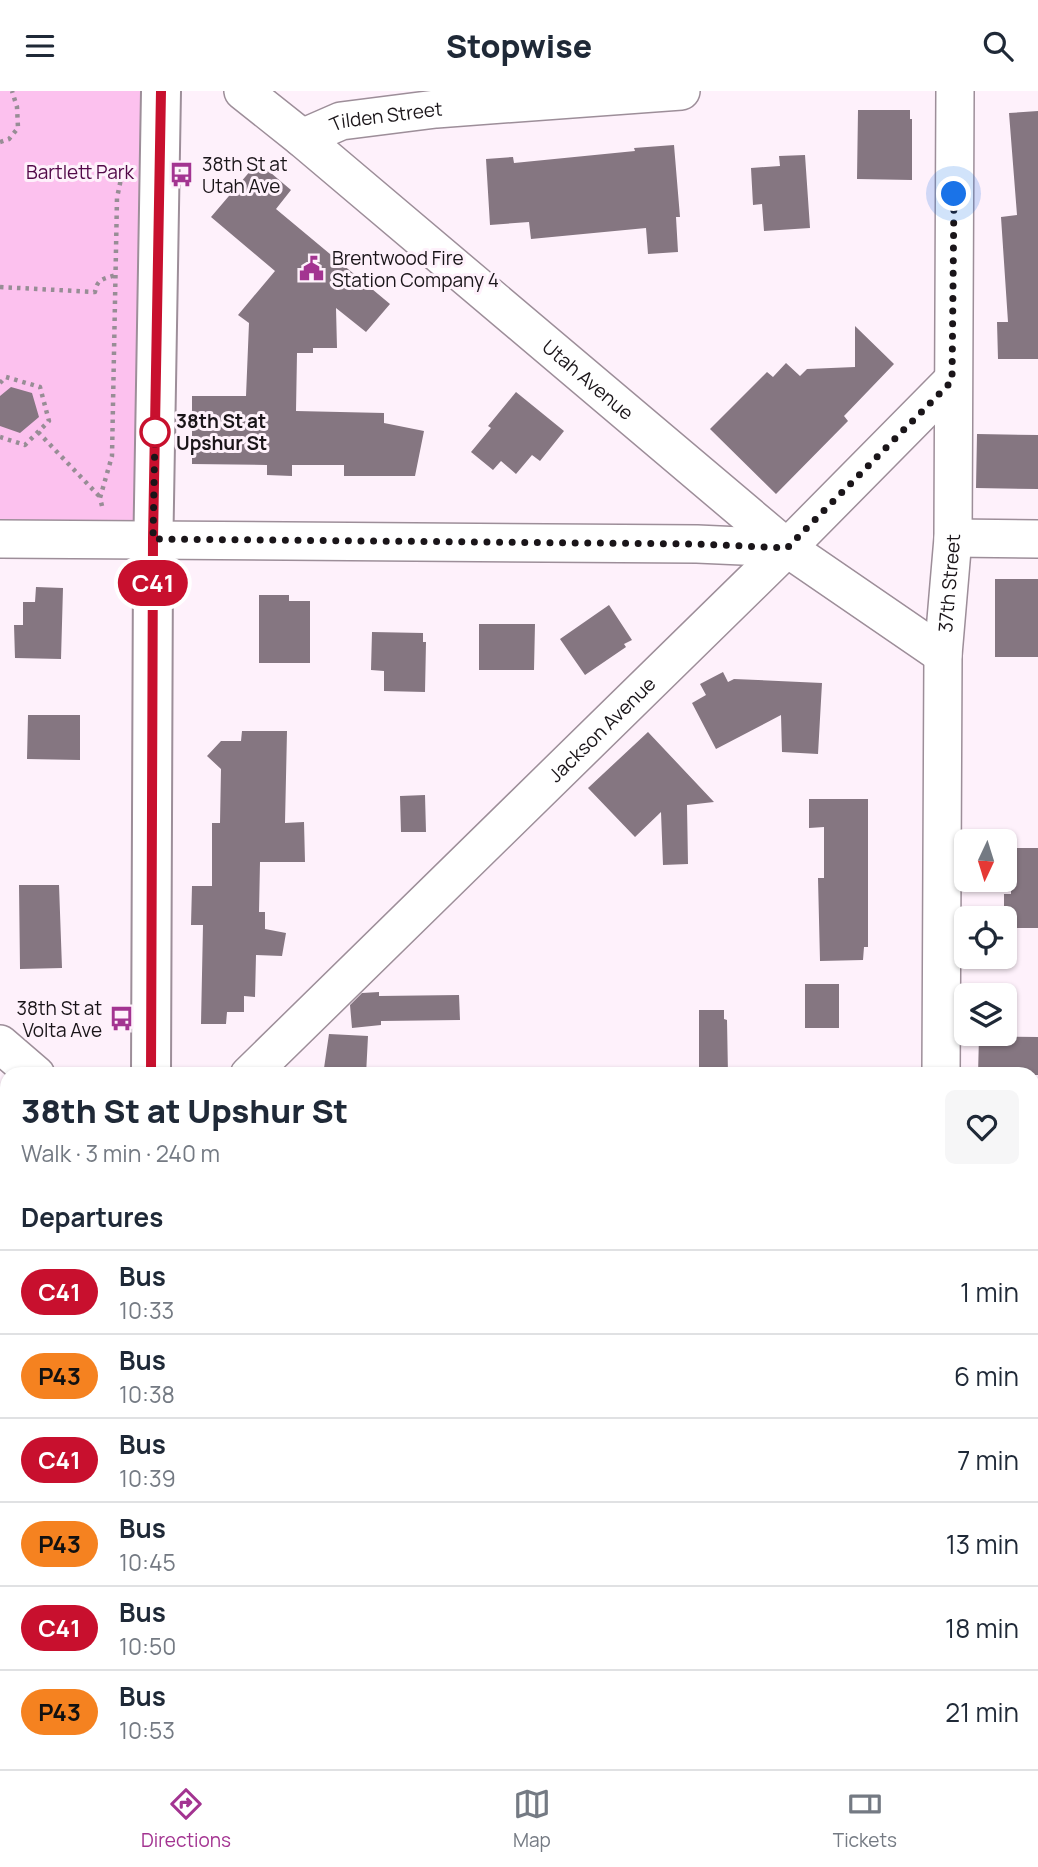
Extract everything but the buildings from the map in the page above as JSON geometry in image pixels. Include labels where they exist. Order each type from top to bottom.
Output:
[{"type":"main road","points":[[151,1067],[153,539],[161,91]]},
{"type":"street","name":"Utah Avenue","points":[[243,91],[787,548],[943,655]]},
{"type":"street","name":"Tilden Street","points":[[302,138],[341,121],[436,109],[681,91]]},
{"type":"street","name":"37th Street","points":[[941,1067],[943,655],[953,538],[955,91]]},
{"type":"street","name":"Jackson Avenue","points":[[257,1067],[787,548],[952,381]]},
{"type":"street","points":[[953,538],[1038,539]]},
{"type":"street","points":[[0,539],[697,544],[787,548]]},
{"type":"street","points":[[0,1044],[27,1067]]},
{"type":"path","points":[[0,142],[9,139],[18,128],[17,107],[12,91]]},
{"type":"path","points":[[103,511],[100,498],[112,456],[117,198],[125,164]]},
{"type":"path","points":[[0,287],[94,292],[100,279],[116,275]]},
{"type":"path","points":[[0,383],[6,377],[40,387],[49,421],[24,445],[0,437]]},
{"type":"path","points":[[38,432],[100,498]]},
{"type":"green space","name":"Bartlett Park","points":[[0,91],[161,91],[153,539],[0,539]]},
{"type":"bus line","name":"C41","points":[[151,1067],[153,539],[161,91]]},
{"type":"place","name":"38th St at Utah Ave","points":[[182,175]]},
{"type":"place","name":"Brentwood Fire Station Company 4","points":[[312,269]]},
{"type":"place","name":"38th St at Upshur St","points":[[155,432]]},
{"type":"place","name":"38th St at Volta Ave","points":[[122,1019]]},
{"type":"route","points":[[155,432],[153,539],[697,544],[787,548],[952,381],[954,194]]}]
